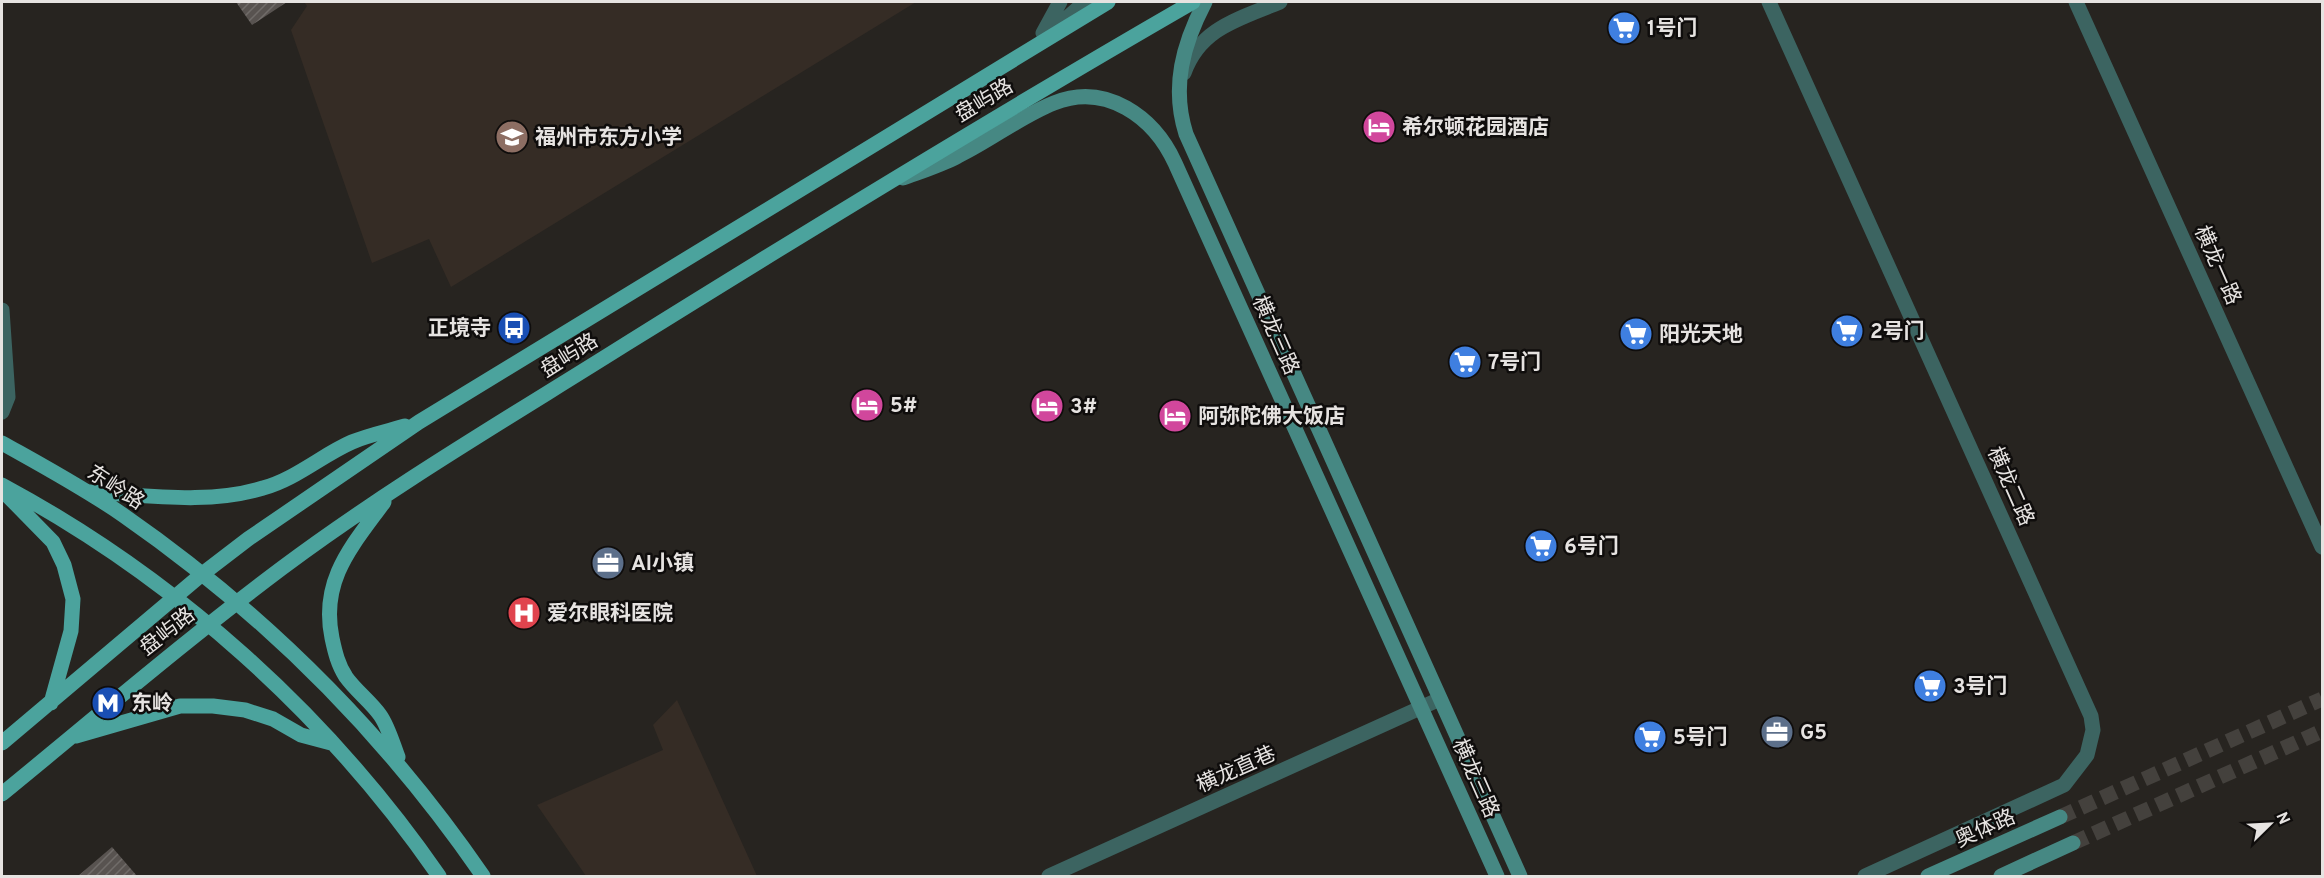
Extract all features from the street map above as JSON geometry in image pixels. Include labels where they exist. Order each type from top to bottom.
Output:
[{"type":"main road","name":"盘屿路","points":[[2,743],[201,575],[248,539],[419,422],[1108,2]]},
{"type":"main road","name":"盘屿路","points":[[2,794],[282,567],[392,492],[490,428],[876,190],[1193,2]]},
{"type":"main road","name":"横龙三路","points":[[1205,2],[1186,41],[1178,90],[1181,120],[1192,150],[1520,876]]},
{"type":"main road","name":"横龙三路","points":[[876,190],[958,156],[1039,110],[1070,98],[1088,96],[1106,99],[1130,108],[1144,120],[1162,140],[1171,155],[1497,876]]},
{"type":"main road","points":[[88,492],[172,497],[237,495],[265,488],[304,471],[352,442],[419,422]]},
{"type":"main road","name":"东岭路","points":[[2,443],[88,492],[130,520],[237,604],[283,643],[319,678],[404,771]]},
{"type":"main road","points":[[2,485],[113,553],[175,598],[255,664],[332,743],[401,824],[439,876]]},
{"type":"main road","points":[[2,490],[53,542],[64,565],[73,599],[71,631],[51,703]]},
{"type":"main road","points":[[392,492],[351,548],[335,576],[329,602],[330,628],[336,658],[346,677],[381,716],[404,771],[483,876]]},
{"type":"main road","points":[[70,738],[180,706],[213,706],[246,710],[273,719],[301,735],[332,743]]},
{"type":"main road","name":"奥体路","points":[[1928,876],[2060,817]]},
{"type":"main road","points":[[2001,876],[2073,843]]},
{"type":"street","points":[[1036,45],[1060,2]]},
{"type":"street","points":[[1036,45],[1084,2]]},
{"type":"street","points":[[1178,90],[1188,61],[1198,45],[1224,26],[1280,2]]},
{"type":"street","name":"横龙二路","points":[[1769,2],[2087,705],[2093,730],[2087,755],[2064,785],[1865,876]]},
{"type":"street","name":"横龙一路","points":[[2076,2],[2322,547]]},
{"type":"street","points":[[2,310],[8,397],[2,412]]},
{"type":"street","name":"横龙直巷","points":[[1049,876],[1440,699]]},
{"type":"shaded area","name":"福州市东方小学","points":[[304,2],[916,2],[451,287],[429,239],[372,263],[291,30],[307,6]]},
{"type":"shaded area","points":[[677,700],[757,876],[586,876],[537,805],[663,750],[653,725]]},
{"type":"building","points":[[236,2],[287,2],[252,25]]},
{"type":"building","points":[[112,847],[137,876],[78,876]]},
{"type":"tunnel","points":[[2060,817],[2322,699]]},
{"type":"tunnel","points":[[2073,843],[2322,731]]},
{"type":"place","name":"1号门","points":[[1624,28]]},
{"type":"place","name":"希尔顿花园酒店","points":[[1379,127]]},
{"type":"place","name":"福州市东方小学","points":[[512,137]]},
{"type":"place","name":"正境寺","points":[[514,328]]},
{"type":"place","name":"2号门","points":[[1847,331]]},
{"type":"place","name":"阳光天地","points":[[1636,334]]},
{"type":"place","name":"7号门","points":[[1465,362]]},
{"type":"place","name":"5#","points":[[867,405]]},
{"type":"place","name":"3#","points":[[1047,406]]},
{"type":"place","name":"阿弥陀佛大饭店","points":[[1175,416]]},
{"type":"place","name":"6号门","points":[[1541,546]]},
{"type":"place","name":"AI小镇","points":[[608,563]]},
{"type":"place","name":"爱尔眼科医院","points":[[524,613]]},
{"type":"place","name":"3号门","points":[[1930,686]]},
{"type":"place","name":"东岭","points":[[108,703]]},
{"type":"place","name":"G5","points":[[1777,732]]},
{"type":"place","name":"5号门","points":[[1650,737]]}]
